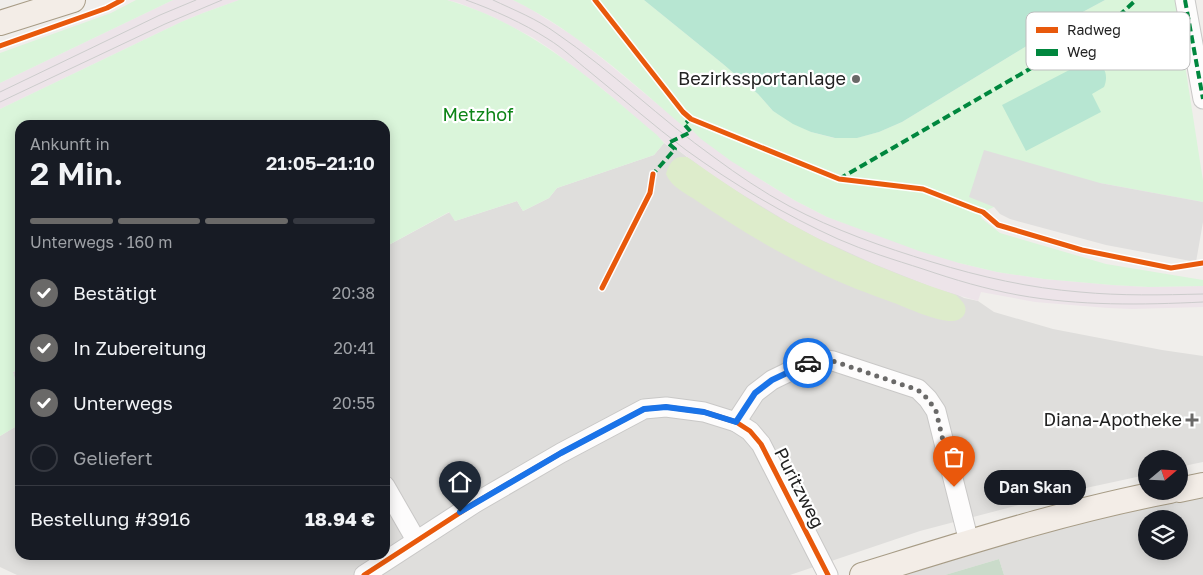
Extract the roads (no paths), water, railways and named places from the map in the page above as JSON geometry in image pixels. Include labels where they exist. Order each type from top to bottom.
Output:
[{"type":"main road","points":[[0,23],[73,0]]},
{"type":"main road","points":[[1188,488],[1203,485]]},
{"type":"main road","points":[[862,575],[968,542],[1138,498]]},
{"type":"street","points":[[1190,28],[1203,99]]},
{"type":"street","points":[[736,422],[755,393],[772,380],[811,361],[820,359],[833,361],[918,390],[928,399],[936,411],[968,542]]},
{"type":"street","name":"Puritzweg","points":[[390,558],[475,503],[561,453],[644,409],[666,407],[704,412],[736,422],[750,431],[761,444],[828,575]]},
{"type":"street","points":[[390,495],[416,540]]},
{"type":"street","name":"Puritzweg","points":[[364,575],[386,560]]},
{"type":"tram line","points":[[0,92],[160,15],[196,0]]},
{"type":"tram line","points":[[0,102],[165,24],[222,0]]},
{"type":"tram line","points":[[466,0],[508,17],[548,39],[704,163],[779,209],[818,230],[848,243],[959,280],[994,290],[1041,299],[1110,304],[1203,302]]},
{"type":"tram line","points":[[493,0],[549,28],[597,63],[695,143],[751,183],[806,215],[841,230],[932,262],[1024,285],[1111,294],[1203,294]]},
{"type":"place","name":"Bezirkssportanlage","points":[[856,79]]},
{"type":"place","name":"Diana-Apotheke","points":[[1192,420]]},
{"type":"place","name":"Dan Skan","points":[[954,487]]},
{"type":"park label","name":"Metzhof","points":[[478,115]]}]
